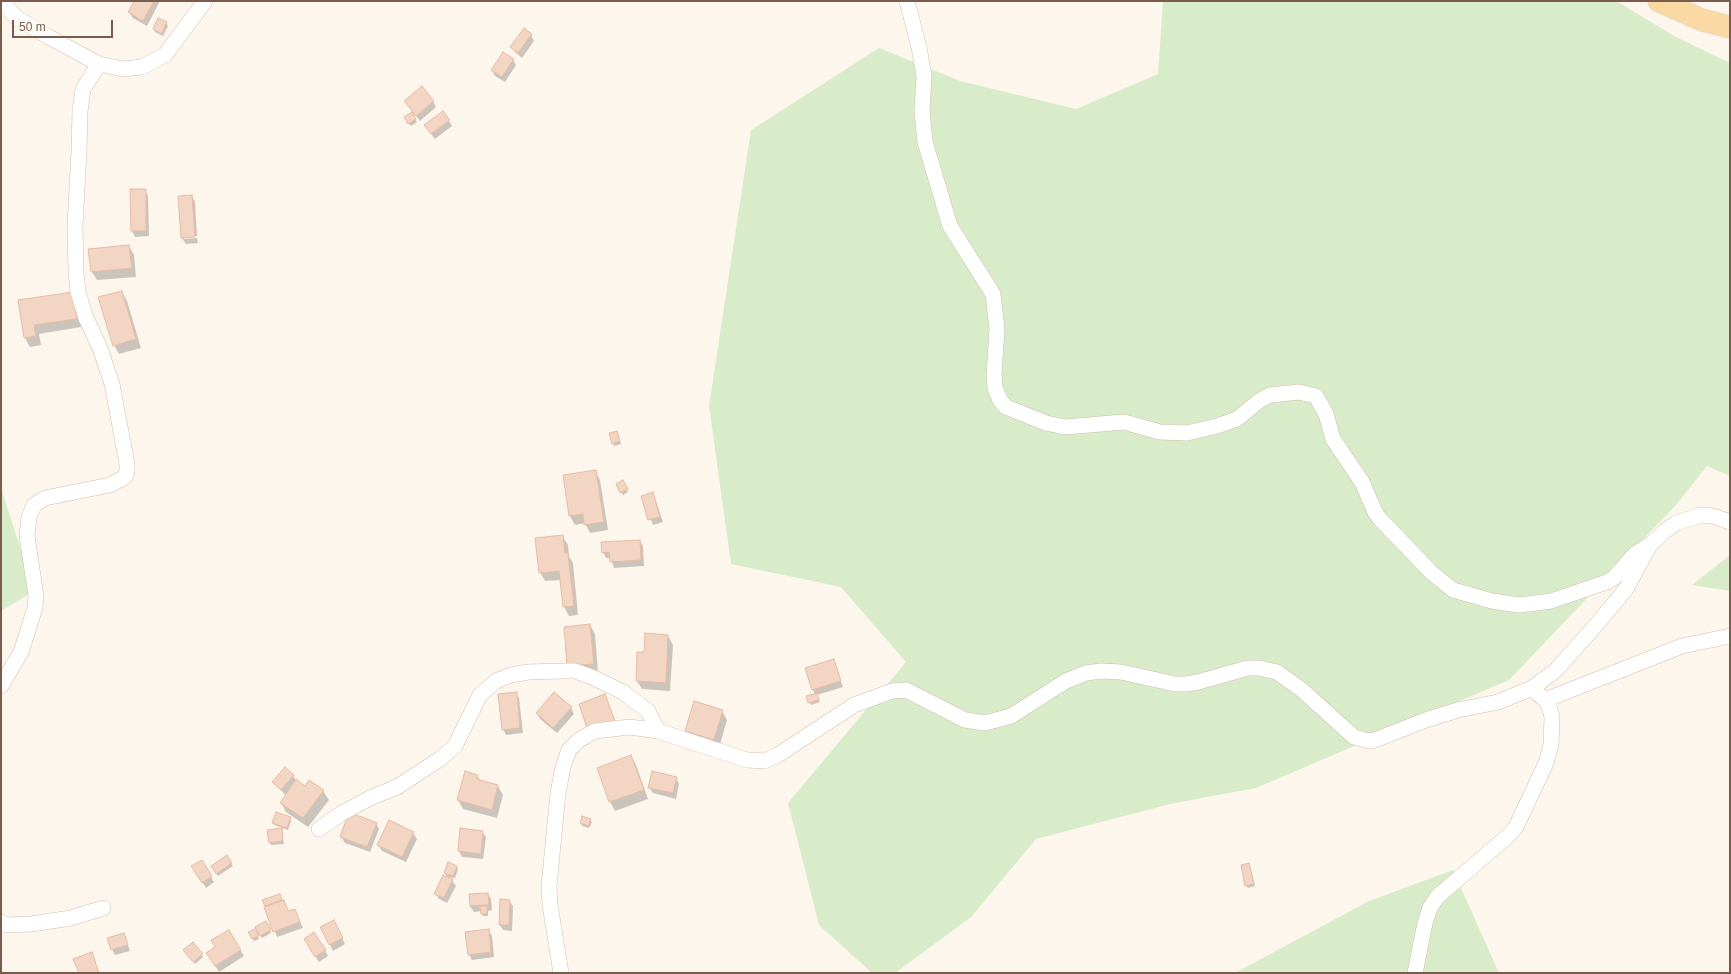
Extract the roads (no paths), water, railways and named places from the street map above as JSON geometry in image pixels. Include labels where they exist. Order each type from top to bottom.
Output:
[{"type":"main road","points":[[1659,1],[1702,20],[1730,27]]},
{"type":"street","points":[[1,1],[17,18],[99,64],[123,69],[142,67],[153,63],[165,55],[205,1]]},
{"type":"street","points":[[907,1],[919,47],[924,76],[922,110],[925,142],[950,226],[993,294],[997,329],[994,375],[995,388],[1000,400],[1006,407],[1046,423],[1065,428],[1124,422],[1160,432],[1187,432],[1218,426],[1237,419],[1259,401],[1270,395],[1299,392],[1316,396],[1326,414],[1333,439],[1362,482],[1375,512],[1380,519],[1432,573],[1453,590],[1492,601],[1519,605],[1551,601],[1607,582],[1614,578],[1635,554],[1650,545],[1665,530],[1676,523],[1694,517],[1713,516],[1730,522]]},
{"type":"street","points":[[1,686],[21,652],[32,624],[36,608],[36,596],[27,536],[31,510],[39,500],[110,485],[125,477],[127,472],[128,464],[112,384],[100,348],[86,318],[78,292],[76,273],[75,226],[80,151],[80,110],[83,89],[99,64]]},
{"type":"street","points":[[561,973],[550,905],[549,886],[558,793],[563,767],[569,750],[579,740],[595,731],[630,727],[658,731],[747,760],[764,761],[778,755],[854,705],[892,691],[906,690],[965,720],[985,723],[1011,716],[1066,681],[1086,673],[1101,671],[1121,672],[1175,684],[1186,684],[1248,668],[1258,668],[1277,672],[1302,690],[1354,737],[1369,740],[1458,710],[1498,702],[1532,688],[1555,671],[1626,589],[1650,545]]},
{"type":"street","points":[[1545,700],[1682,646],[1730,636]]},
{"type":"street","points":[[319,830],[342,813],[370,798],[397,787],[440,759],[455,746],[480,695],[496,681],[511,675],[528,672],[562,670],[575,671],[592,677],[623,692],[648,711],[658,731]]},
{"type":"street","points":[[1415,973],[1425,924],[1430,908],[1438,897],[1508,836],[1516,826],[1546,762],[1552,746],[1552,717],[1549,706],[1545,700],[1532,688]]},
{"type":"street","points":[[1,922],[6,925],[31,924],[71,918],[103,908]]}]
